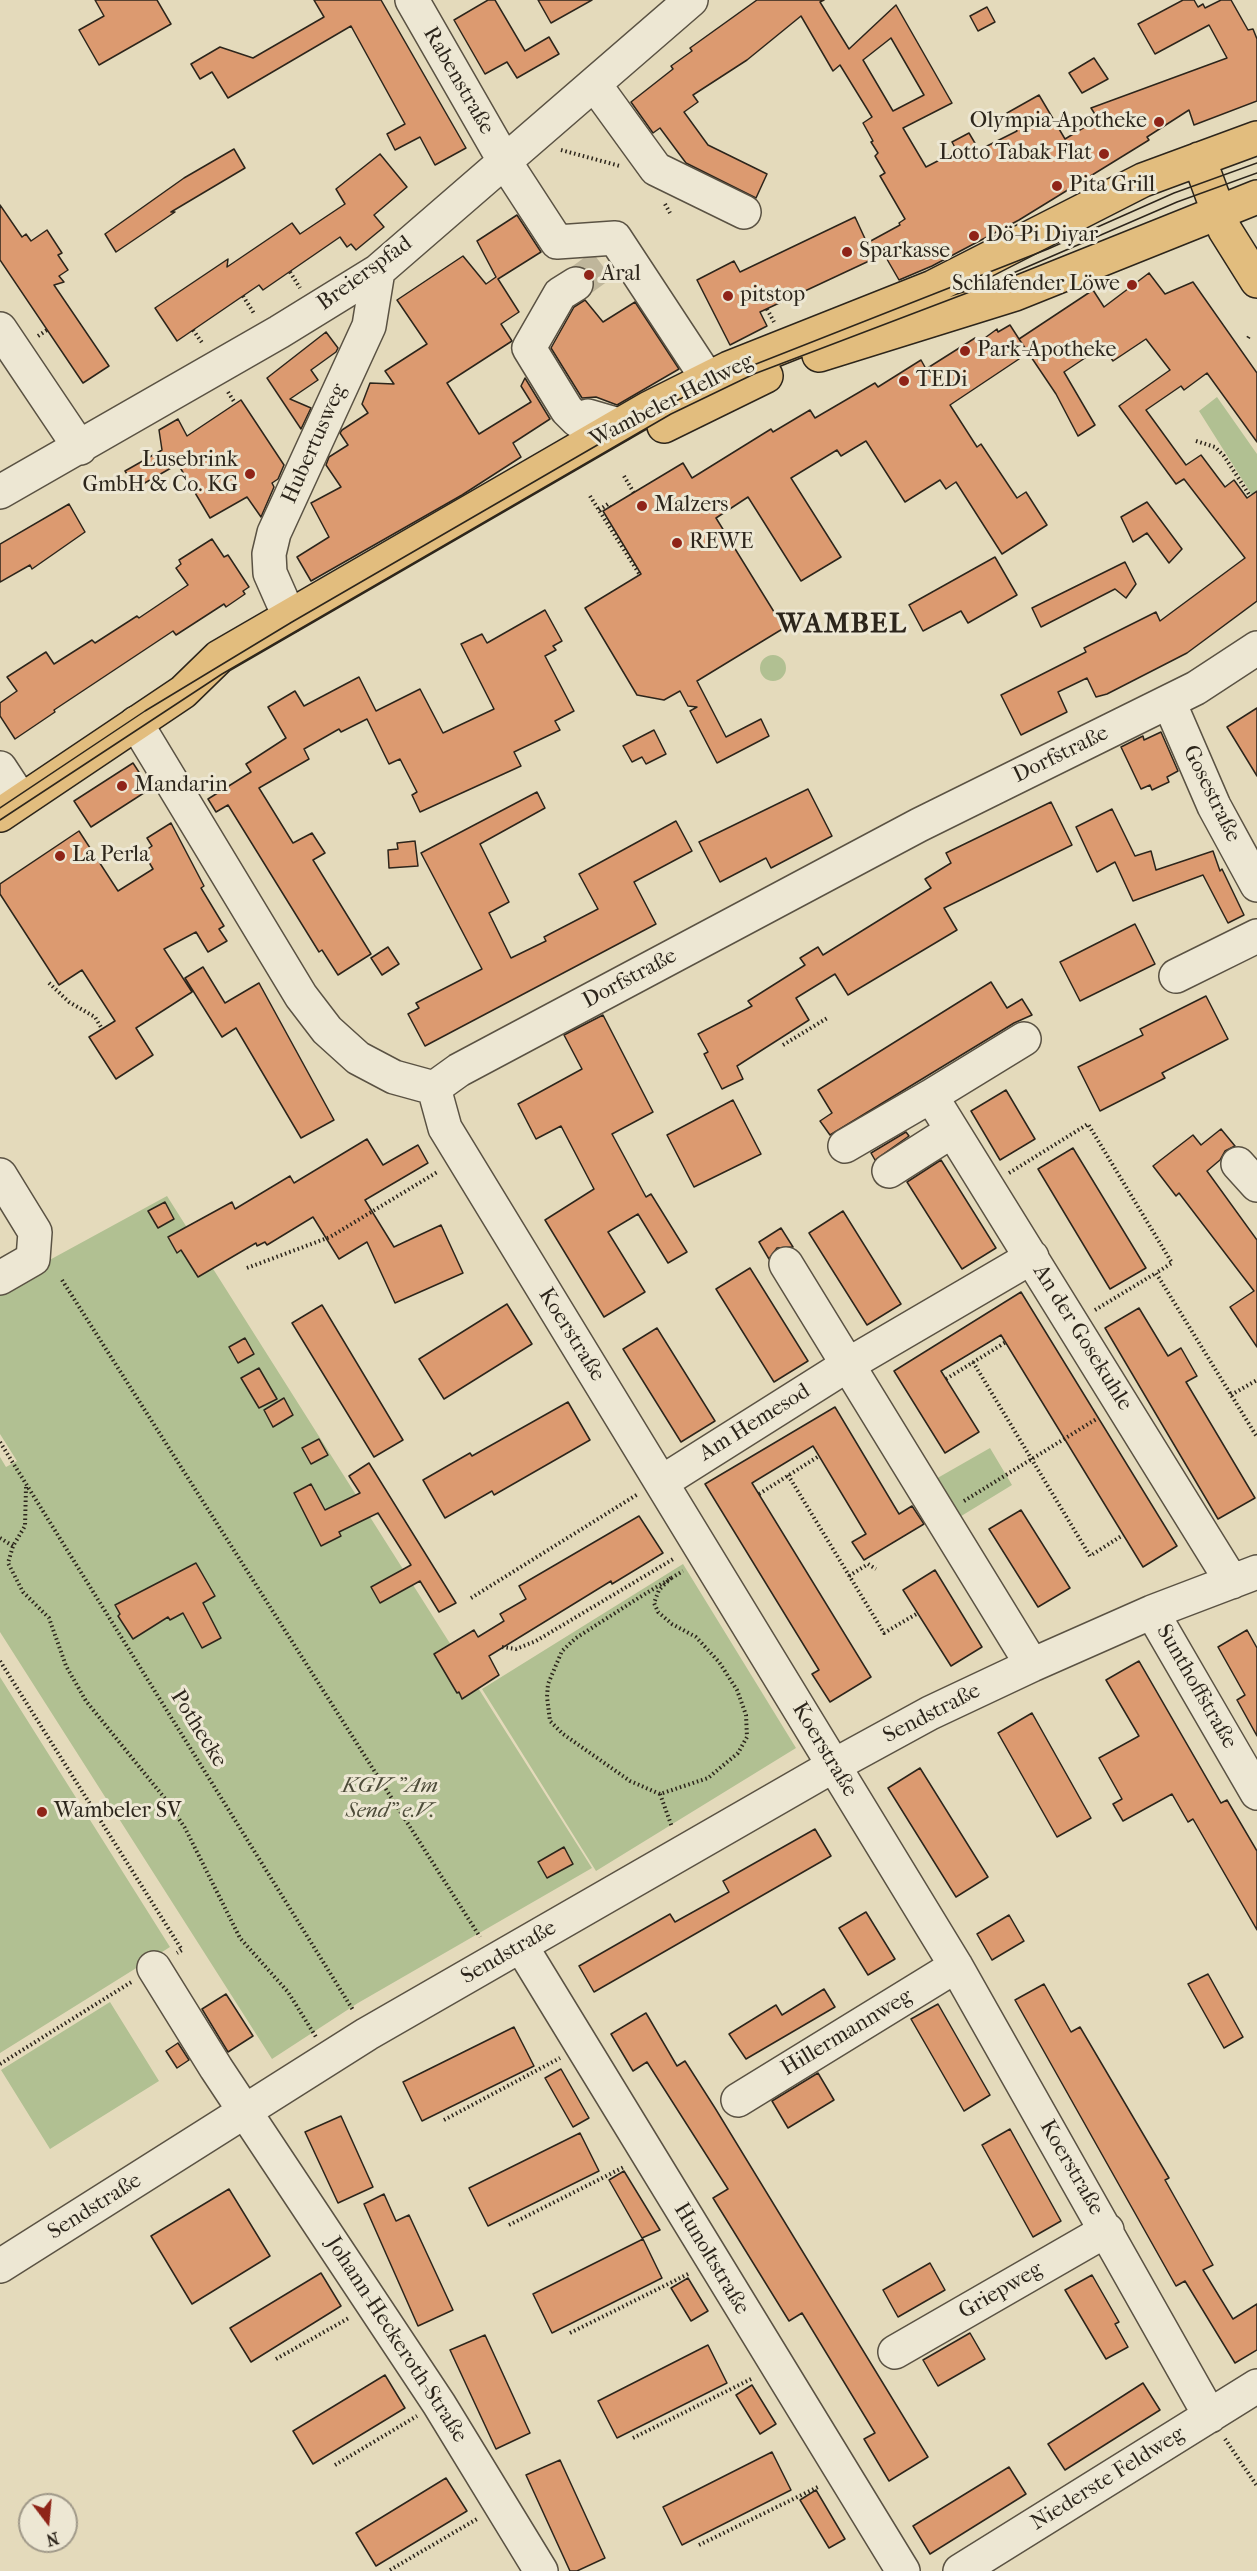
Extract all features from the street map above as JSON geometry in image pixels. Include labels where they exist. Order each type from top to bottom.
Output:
[{"type":"main road","name":"Wambeler Hellweg","points":[[11,807],[183,692],[219,657],[619,425],[707,378],[933,287],[1143,180],[1257,138]]},
{"type":"main road","points":[[1199,159],[1217,211],[1235,249],[1257,281]]},
{"type":"main road","name":"Wambeler Hellweg","points":[[183,692],[219,682],[589,467],[679,418],[757,380],[836,349],[1015,294],[1217,211],[1257,197]]},
{"type":"street","name":"Rabenstraße","points":[[412,0],[505,162],[557,242],[615,237],[613,258],[707,378]]},
{"type":"street","name":"Breierspfad","points":[[0,492],[279,332],[378,270],[691,0]]},
{"type":"street","points":[[595,85],[656,169],[744,212]]},
{"type":"street","name":"Hubertusweg","points":[[289,616],[270,573],[269,554],[274,533],[369,326],[378,270]]},
{"type":"street","points":[[576,284],[560,294],[529,348],[567,411],[577,420],[588,416],[619,425]]},
{"type":"street","points":[[0,329],[80,448]]},
{"type":"street","name":"Dorfstraße","points":[[434,1088],[459,1070],[919,825],[1169,702],[1216,676],[1257,648]]},
{"type":"street","name":"Gosestraße","points":[[1169,702],[1214,806],[1257,885]]},
{"type":"street","points":[[136,723],[301,996],[327,1030],[358,1058],[393,1077],[434,1088]]},
{"type":"street","points":[[0,768],[11,807]]},
{"type":"street","points":[[1176,976],[1257,936]]},
{"type":"street","points":[[845,1146],[1024,1039]]},
{"type":"street","name":"Koerstraße","points":[[434,1088],[445,1128],[654,1485],[833,1766],[956,1966],[1210,2416]]},
{"type":"street","name":"An der Gosekuhle","points":[[931,1096],[1122,1403],[1244,1577]]},
{"type":"street","points":[[888,1171],[952,1131]]},
{"type":"street","points":[[0,1175],[34,1232],[33,1259],[0,1278]]},
{"type":"street","name":"Am Hemesod","points":[[654,1485],[849,1364],[1032,1257]]},
{"type":"street","points":[[786,1264],[1032,1665]]},
{"type":"street","name":"Sendstraße","points":[[0,2266],[367,2034],[833,1766],[930,1713],[1032,1665],[1152,1612],[1244,1577]]},
{"type":"street","name":"Sunthoffstraße","points":[[1152,1612],[1257,1793]]},
{"type":"street","name":"Hunoltstraße","points":[[507,1953],[581,2047],[903,2571]]},
{"type":"street","name":"Hillermannweg","points":[[738,2100],[956,1966]]},
{"type":"street","name":"Johann-Heckeroth-Straße","points":[[154,1968],[439,2404],[541,2571]]},
{"type":"street","name":"Griepweg","points":[[895,2352],[1107,2230]]},
{"type":"street","name":"Niederste Feldweg","points":[[960,2571],[1257,2386]]},
{"type":"path","points":[[553,148],[640,171],[656,169]]},
{"type":"path","points":[[290,272],[302,291]]},
{"type":"path","points":[[243,296],[257,318]]},
{"type":"path","points":[[193,330],[205,348]]},
{"type":"path","points":[[1196,441],[1217,446],[1250,496]]},
{"type":"path","points":[[624,476],[634,493]]},
{"type":"path","points":[[590,496],[640,575]]},
{"type":"path","points":[[599,510],[608,504],[610,507]]},
{"type":"path","points":[[49,983],[69,1002],[95,1017],[102,1029]]},
{"type":"path","points":[[783,1045],[829,1017]]},
{"type":"path","points":[[987,1186],[1088,1124],[1172,1263],[1072,1323]]},
{"type":"path","points":[[248,1268],[330,1237],[447,1166]]},
{"type":"path","points":[[1156,1273],[1257,1437]]},
{"type":"path","points":[[62,1280],[507,1953]]},
{"type":"path","points":[[946,1379],[1006,1342]]},
{"type":"path","points":[[973,1362],[1090,1556],[1123,1535]]},
{"type":"path","points":[[1231,1395],[1257,1380]]},
{"type":"path","points":[[944,1520],[1032,1460],[1122,1403]]},
{"type":"path","name":"Pothecke","points":[[0,1442],[367,2034]]},
{"type":"path","points":[[759,1494],[819,1456]]},
{"type":"path","points":[[788,1475],[884,1633],[918,1613]]},
{"type":"path","points":[[26,1484],[25,1526],[13,1546],[8,1563],[23,1592],[49,1618],[66,1666],[86,1701],[167,1801],[185,1828],[240,1938],[288,1992],[329,2058]]},
{"type":"path","points":[[471,1598],[654,1485]]},
{"type":"path","points":[[0,1538],[13,1546]]},
{"type":"path","points":[[502,1647],[516,1649],[536,1641],[686,1552]]},
{"type":"path","points":[[849,1576],[868,1564],[876,1569]]},
{"type":"path","points":[[660,1794],[708,1778],[738,1753],[747,1737],[743,1707],[737,1690],[719,1662],[696,1637],[672,1624],[658,1612],[654,1602],[659,1590],[671,1578],[576,1638],[562,1651],[549,1684],[547,1697],[550,1720],[563,1734],[630,1781],[660,1794],[671,1825],[687,1850]]},
{"type":"path","points":[[0,1661],[182,1950],[0,2064]]},
{"type":"path","points":[[444,2120],[581,2047]]},
{"type":"path","points":[[509,2225],[648,2155]]},
{"type":"path","points":[[570,2333],[713,2262]]},
{"type":"path","points":[[276,2360],[374,2304]]},
{"type":"path","points":[[633,2438],[776,2366]]},
{"type":"path","points":[[335,2465],[439,2404]]},
{"type":"path","points":[[1210,2416],[1257,2486]]},
{"type":"path","points":[[699,2545],[844,2475]]},
{"type":"path","points":[[390,2570],[501,2506]]},
{"type":"green space","points":[[1217,397],[1257,454],[1257,491],[1252,495],[1199,411]]},
{"type":"green space","points":[[773,655],[783,658],[786,668],[783,678],[773,681],[763,678],[760,668],[763,658]]},
{"type":"green space","name":"KGV \"Am Send\" e.V.","points":[[167,1196],[592,1868],[358,2003],[272,2059],[0,1632],[0,1457],[6,1467],[17,1461],[0,1434],[0,1287]]},
{"type":"green space","points":[[990,1448],[1012,1485],[958,1518],[934,1480]]},
{"type":"green space","points":[[683,1564],[796,1748],[596,1871],[482,1689]]},
{"type":"green space","name":"Wambeler SV","points":[[0,1677],[170,1947],[0,2053]]},
{"type":"green space","points":[[110,2002],[159,2081],[50,2149],[1,2070]]},
{"type":"building","points":[[95,0],[157,0],[171,24],[99,65],[79,30],[104,16]]},
{"type":"building","points":[[314,0],[381,0],[466,148],[435,165],[420,137],[395,150],[387,134],[405,124],[351,26],[228,98],[212,72],[200,79],[191,64],[220,47],[253,58],[324,17]]},
{"type":"building","points":[[488,0],[495,0],[525,51],[549,37],[559,54],[517,78],[507,62],[485,74],[454,20]]},
{"type":"building","points":[[538,0],[592,0],[551,23]]},
{"type":"building","points":[[757,0],[824,0],[820,2],[849,49],[896,5],[952,103],[903,128],[926,167],[957,151],[952,142],[969,133],[979,150],[1017,131],[1007,113],[1039,95],[1065,139],[1098,119],[1091,108],[1227,58],[1209,25],[1155,54],[1138,24],[1183,0],[1194,0],[1198,7],[1203,4],[1205,8],[1221,0],[1231,0],[1248,30],[1253,29],[1257,39],[1257,101],[1194,125],[1189,110],[1147,137],[1149,140],[1019,220],[932,266],[899,280],[884,254],[760,312],[767,326],[730,345],[697,280],[734,261],[740,272],[855,217],[867,243],[900,225],[899,223],[905,219],[880,176],[885,173],[875,156],[878,153],[863,123],[872,117],[840,65],[833,71],[801,16],[747,60],[693,95],[698,102],[684,112],[708,145],[767,174],[756,198],[686,163],[660,128],[653,133],[631,102],[673,69],[671,66],[692,51],[690,48]],"holes":[[[891,38],[924,95],[893,111],[863,60]]]},
{"type":"building","points":[[987,7],[995,22],[978,31],[970,16]]},
{"type":"building","points":[[1094,58],[1108,79],[1082,93],[1069,73]]},
{"type":"building","points":[[234,149],[245,168],[171,212],[175,212],[116,252],[105,234],[184,178]]},
{"type":"building","points":[[380,154],[407,187],[374,215],[384,227],[356,250],[351,244],[347,247],[340,237],[263,290],[259,285],[177,341],[155,308],[228,259],[227,267],[292,223],[300,234],[345,204],[336,189]]},
{"type":"building","points":[[0,205],[22,237],[26,234],[31,241],[47,230],[62,253],[58,255],[68,270],[59,276],[64,282],[54,285],[109,366],[83,383],[0,260]]},
{"type":"building","points":[[517,215],[541,252],[498,279],[519,312],[501,324],[512,341],[447,383],[479,434],[531,402],[521,386],[525,378],[550,419],[513,443],[521,457],[462,495],[311,581],[297,557],[329,537],[311,503],[341,487],[326,465],[329,457],[348,445],[340,433],[368,413],[362,404],[370,383],[394,384],[385,371],[427,344],[397,300],[463,256],[486,284],[496,277],[477,241]]},
{"type":"building","points":[[1149,273],[1165,294],[1193,282],[1257,373],[1257,442],[1207,373],[1184,390],[1181,386],[1146,410],[1186,465],[1201,455],[1225,487],[1234,480],[1247,498],[1257,491],[1257,601],[1187,653],[1107,694],[1096,697],[1087,678],[1058,692],[1067,712],[1021,735],[1001,695],[1086,652],[1084,648],[1156,612],[1160,621],[1245,558],[1184,479],[1176,484],[1119,406],[1170,370],[1146,339],[1113,361],[1103,346],[1064,372],[1095,425],[1078,436],[1056,394],[1019,339],[1093,290],[1104,307]]},
{"type":"building","points":[[585,300],[603,322],[635,302],[679,369],[617,405],[596,397],[582,398],[551,348],[574,307]]},
{"type":"building","points":[[1010,325],[1028,353],[950,405],[977,447],[981,444],[1017,498],[1026,492],[1047,525],[1002,554],[956,482],[946,489],[940,480],[905,502],[866,441],[841,456],[837,450],[791,478],[841,557],[801,581],[748,497],[716,518],[784,628],[697,681],[726,737],[761,719],[769,736],[717,763],[690,711],[697,707],[688,706],[680,691],[664,700],[637,695],[585,608],[641,574],[603,511],[683,463],[692,478],[771,429],[773,432],[810,410],[815,418],[875,383],[878,387],[921,360],[926,369],[975,338],[978,343],[997,329],[998,332]]},
{"type":"building","points":[[326,332],[338,348],[336,352],[311,370],[318,380],[290,399],[311,408],[301,429],[267,378]]},
{"type":"building","points":[[241,400],[284,465],[278,479],[272,483],[274,487],[261,517],[247,497],[210,518],[178,464],[136,488],[125,471],[162,450],[159,430],[178,419],[187,436]]},
{"type":"building","points":[[1147,502],[1182,549],[1169,563],[1147,533],[1133,542],[1121,517]]},
{"type":"building","points":[[69,504],[85,532],[32,569],[30,565],[0,582],[0,544]]},
{"type":"building","points":[[212,539],[224,557],[228,555],[249,587],[243,591],[245,594],[226,607],[224,604],[176,635],[173,631],[54,710],[55,712],[15,739],[0,716],[0,703],[17,691],[7,677],[46,652],[54,664],[92,640],[95,643],[137,616],[139,618],[188,585],[176,568],[181,564],[179,560]]},
{"type":"building","points":[[995,557],[1017,595],[968,623],[961,611],[923,631],[909,605]]},
{"type":"building","points":[[1125,562],[1136,584],[1126,598],[1115,589],[1041,627],[1032,608]]},
{"type":"building","points":[[545,610],[562,641],[553,646],[556,650],[545,656],[574,711],[555,721],[560,730],[514,752],[521,766],[420,812],[412,795],[417,792],[400,759],[389,764],[367,719],[341,732],[339,729],[304,749],[309,759],[259,788],[293,843],[312,833],[325,853],[313,860],[371,954],[338,975],[322,950],[319,952],[228,805],[216,812],[208,799],[251,772],[246,764],[286,738],[268,707],[295,691],[304,706],[359,677],[376,711],[420,689],[443,733],[494,709],[461,644],[482,634],[487,643]]},
{"type":"building","points":[[1257,708],[1257,776],[1227,727]]},
{"type":"building","points":[[654,730],[666,754],[646,764],[642,757],[632,762],[623,746]]},
{"type":"building","points":[[1161,732],[1178,771],[1167,777],[1169,782],[1152,790],[1150,785],[1141,789],[1121,747],[1143,736],[1144,740]]},
{"type":"building","points":[[133,763],[150,789],[91,827],[74,801]]},
{"type":"building","points":[[808,789],[832,836],[771,868],[766,858],[720,882],[699,842]]},
{"type":"building","points":[[537,792],[545,808],[480,844],[509,902],[489,913],[511,958],[546,941],[544,937],[598,909],[579,874],[676,821],[692,851],[634,882],[656,924],[425,1046],[408,1014],[419,1008],[416,1003],[482,969],[421,853]]},
{"type":"building","points":[[1051,802],[1072,845],[944,908],[957,930],[848,995],[835,974],[796,998],[809,1020],[737,1066],[743,1079],[722,1089],[704,1054],[708,1052],[698,1034],[752,1006],[748,1001],[805,965],[800,958],[818,947],[823,955],[931,888],[925,879],[951,863],[946,853]]},
{"type":"building","points":[[1112,809],[1135,856],[1151,851],[1156,870],[1213,851],[1220,871],[1222,869],[1244,915],[1228,923],[1203,875],[1133,901],[1115,862],[1097,872],[1076,827]]},
{"type":"building","points":[[171,823],[204,886],[201,888],[224,926],[219,929],[227,941],[208,952],[196,932],[164,949],[192,992],[136,1028],[153,1055],[116,1079],[89,1037],[115,1021],[82,970],[59,985],[0,894],[0,884],[79,831],[118,891],[153,869],[143,852],[152,846],[147,838]]},
{"type":"building","points":[[415,841],[418,866],[389,868],[388,850],[398,849],[397,843]]},
{"type":"building","points":[[1135,924],[1155,964],[1080,1001],[1060,962]]},
{"type":"building","points":[[388,947],[399,964],[382,975],[371,958]]},
{"type":"building","points":[[203,967],[225,1003],[259,983],[334,1120],[301,1138],[236,1028],[222,1037],[185,978]]},
{"type":"building","points":[[991,982],[1007,1008],[1022,999],[1032,1015],[1014,1023],[830,1135],[820,1121],[832,1113],[818,1090]]},
{"type":"building","points":[[1206,996],[1228,1039],[1162,1073],[1165,1078],[1100,1111],[1078,1067],[1143,1035],[1140,1029]]},
{"type":"building","points":[[603,1015],[653,1112],[612,1134],[646,1197],[651,1194],[687,1252],[668,1263],[638,1214],[608,1232],[645,1292],[604,1317],[545,1220],[594,1189],[561,1126],[536,1139],[518,1104],[582,1069],[564,1035]]},
{"type":"building","points":[[1006,1090],[1035,1139],[1000,1160],[971,1111]]},
{"type":"building","points":[[733,1100],[761,1154],[694,1187],[667,1135]]},
{"type":"building","points":[[1221,1129],[1235,1146],[1225,1151],[1220,1160],[1207,1171],[1257,1240],[1257,1347],[1230,1307],[1254,1291],[1179,1193],[1176,1196],[1153,1166],[1193,1135],[1201,1145]]},
{"type":"building","points":[[906,1132],[909,1136],[875,1160],[871,1153]]},
{"type":"building","points":[[367,1139],[383,1165],[418,1145],[428,1163],[365,1200],[394,1247],[441,1225],[463,1273],[395,1303],[367,1242],[339,1259],[313,1217],[267,1245],[265,1242],[257,1246],[256,1243],[198,1277],[181,1250],[177,1253],[168,1237],[232,1202],[235,1209],[290,1176],[294,1183]]},
{"type":"building","points":[[1073,1148],[1146,1268],[1110,1289],[1038,1169]]},
{"type":"building","points":[[941,1160],[996,1248],[962,1269],[907,1182]]},
{"type":"building","points":[[165,1202],[174,1219],[158,1228],[148,1211]]},
{"type":"building","points":[[843,1211],[901,1304],[867,1325],[809,1233]]},
{"type":"building","points":[[781,1228],[793,1247],[777,1248],[769,1259],[759,1242]]},
{"type":"building","points":[[750,1268],[808,1361],[774,1382],[716,1289]]},
{"type":"building","points":[[1021,1292],[1177,1546],[1143,1567],[1001,1335],[941,1371],[979,1432],[945,1453],[894,1371]]},
{"type":"building","points":[[507,1304],[532,1344],[444,1399],[419,1359]]},
{"type":"building","points":[[322,1305],[403,1440],[374,1457],[292,1323]]},
{"type":"building","points":[[1139,1308],[1168,1356],[1181,1348],[1197,1376],[1186,1382],[1255,1498],[1218,1519],[1105,1328]]},
{"type":"building","points":[[657,1328],[715,1421],[681,1442],[623,1349]]},
{"type":"building","points":[[245,1338],[254,1354],[238,1363],[229,1347]]},
{"type":"building","points":[[259,1368],[277,1399],[259,1408],[241,1378]]},
{"type":"building","points":[[284,1398],[293,1415],[273,1427],[264,1410]]},
{"type":"building","points":[[568,1402],[590,1440],[494,1495],[492,1491],[445,1518],[423,1480],[470,1453],[472,1456]]},
{"type":"building","points":[[835,1407],[899,1514],[912,1506],[924,1524],[864,1560],[852,1542],[866,1534],[813,1446],[752,1483],[871,1677],[830,1702],[812,1674],[819,1670],[705,1484]]},
{"type":"building","points":[[319,1439],[328,1455],[311,1464],[302,1448]]},
{"type":"building","points":[[369,1463],[456,1603],[439,1612],[420,1581],[380,1603],[371,1587],[411,1565],[378,1513],[339,1532],[341,1536],[321,1546],[294,1493],[311,1484],[325,1510],[360,1493],[349,1476]]},
{"type":"building","points":[[1021,1510],[1070,1588],[1038,1607],[989,1529]]},
{"type":"building","points":[[639,1516],[663,1553],[612,1584],[611,1581],[489,1656],[499,1675],[462,1699],[434,1654],[474,1630],[478,1637],[504,1621],[500,1614],[526,1599],[519,1586]]},
{"type":"building","points":[[196,1563],[215,1596],[203,1603],[221,1638],[202,1648],[183,1613],[170,1620],[168,1617],[133,1639],[118,1616],[120,1614],[115,1605]]},
{"type":"building","points":[[935,1570],[982,1647],[951,1666],[903,1590]]},
{"type":"building","points":[[1247,1630],[1257,1648],[1257,1736],[1237,1700],[1245,1695],[1218,1647]]},
{"type":"building","points":[[1139,1661],[1221,1803],[1227,1800],[1257,1851],[1257,1930],[1193,1819],[1188,1822],[1172,1794],[1123,1821],[1113,1804],[1122,1799],[1099,1758],[1139,1736],[1106,1680]]},
{"type":"building","points":[[1032,1713],[1091,1818],[1057,1837],[998,1733]]},
{"type":"building","points":[[920,1768],[988,1877],[956,1897],[888,1788]]},
{"type":"building","points":[[815,1829],[831,1856],[594,1992],[579,1966],[670,1914],[675,1922],[729,1892],[723,1881]]},
{"type":"building","points":[[564,1847],[573,1864],[547,1878],[538,1862]]},
{"type":"building","points":[[866,1912],[895,1959],[868,1975],[839,1928]]},
{"type":"building","points":[[1009,1915],[1024,1941],[992,1960],[977,1934]]},
{"type":"building","points":[[1208,1974],[1243,2037],[1224,2048],[1188,1984]]},
{"type":"building","points":[[1044,1984],[1071,2032],[1080,2027],[1169,2178],[1165,2180],[1213,2265],[1203,2270],[1233,2319],[1257,2304],[1257,2350],[1235,2363],[1185,2281],[1176,2286],[1015,2000]]},
{"type":"building","points":[[824,1989],[835,2007],[746,2059],[729,2034],[776,2005],[782,2015]]},
{"type":"building","points":[[226,1994],[253,2036],[228,2052],[202,2009]]},
{"type":"building","points":[[938,2004],[990,2095],[964,2111],[911,2019]]},
{"type":"building","points":[[646,2013],[677,2066],[685,2061],[715,2108],[928,2457],[889,2481],[864,2439],[875,2433],[802,2313],[789,2321],[713,2198],[728,2189],[647,2062],[633,2071],[611,2034]]},
{"type":"building","points":[[514,2027],[534,2066],[422,2121],[403,2082]]},
{"type":"building","points":[[178,2043],[189,2060],[177,2068],[166,2051]]},
{"type":"building","points":[[561,2069],[589,2118],[573,2127],[545,2078]]},
{"type":"building","points":[[818,2073],[834,2100],[788,2128],[772,2101]]},
{"type":"building","points":[[341,2116],[373,2187],[338,2203],[305,2132]]},
{"type":"building","points":[[1010,2129],[1061,2221],[1033,2237],[982,2145]]},
{"type":"building","points":[[580,2133],[599,2171],[488,2226],[469,2188]]},
{"type":"building","points":[[624,2171],[660,2230],[642,2238],[609,2180]]},
{"type":"building","points":[[229,2189],[270,2256],[192,2304],[151,2236]]},
{"type":"building","points":[[384,2194],[396,2221],[409,2215],[453,2310],[418,2326],[364,2204]]},
{"type":"building","points":[[643,2239],[662,2278],[552,2333],[533,2294]]},
{"type":"building","points":[[930,2263],[945,2290],[898,2317],[883,2290]]},
{"type":"building","points":[[321,2273],[341,2306],[251,2362],[230,2328]]},
{"type":"building","points":[[1092,2275],[1119,2322],[1115,2324],[1128,2347],[1106,2359],[1065,2290]]},
{"type":"building","points":[[688,2278],[708,2311],[691,2321],[671,2288]]},
{"type":"building","points":[[970,2333],[985,2359],[938,2386],[923,2360]]},
{"type":"building","points":[[485,2335],[530,2433],[496,2449],[450,2350]]},
{"type":"building","points":[[708,2345],[727,2383],[617,2438],[598,2401]]},
{"type":"building","points":[[385,2375],[405,2408],[313,2464],[293,2431]]},
{"type":"building","points":[[1143,2383],[1160,2410],[1065,2470],[1048,2444]]},
{"type":"building","points":[[752,2385],[776,2424],[760,2434],[736,2395]]},
{"type":"building","points":[[772,2452],[791,2490],[682,2545],[663,2507]]},
{"type":"building","points":[[560,2460],[605,2558],[577,2571],[570,2571],[526,2475]]},
{"type":"building","points":[[1009,2467],[1026,2494],[930,2554],[913,2526]]},
{"type":"building","points":[[446,2478],[467,2511],[376,2566],[356,2533]]},
{"type":"building","points":[[816,2490],[845,2539],[829,2548],[800,2500]]},
{"type":"tunnel","points":[[576,284],[602,265]]},
{"type":"tram line","points":[[751,366],[1048,249],[1174,193],[1257,163]]},
{"type":"tram line","points":[[0,820],[222,674],[671,414],[754,374],[967,293],[1177,202],[1257,173]]},
{"type":"tram line","points":[[0,808],[145,711],[292,622],[663,407],[718,381]]},
{"type":"place","name":"Olympia-Apotheke","points":[[1159,122]]},
{"type":"place","name":"Lotto Tabak Flat","points":[[1104,154]]},
{"type":"place","name":"Pita Grill","points":[[1057,186]]},
{"type":"place","name":"Dö-Pi Diyar","points":[[974,236]]},
{"type":"place","name":"Sparkasse","points":[[847,252]]},
{"type":"place","name":"Aral","points":[[589,275]]},
{"type":"place","name":"Schlafender Löwe","points":[[1132,285]]},
{"type":"place","name":"pitstop","points":[[728,296]]},
{"type":"place","name":"Park-Apotheke","points":[[965,351]]},
{"type":"place","name":"TEDi","points":[[904,381]]},
{"type":"place","name":"Lusebrink GmbH & Co. KG","points":[[250,474]]},
{"type":"place","name":"Malzers","points":[[642,506]]},
{"type":"place","name":"REWE","points":[[677,543]]},
{"type":"place","name":"Mandarin","points":[[122,786]]},
{"type":"place","name":"La Perla","points":[[60,856]]},
{"type":"place","name":"Wambeler SV","points":[[42,1812]]},
{"type":"district","name":"WAMBEL","points":[[842,625]]}]
